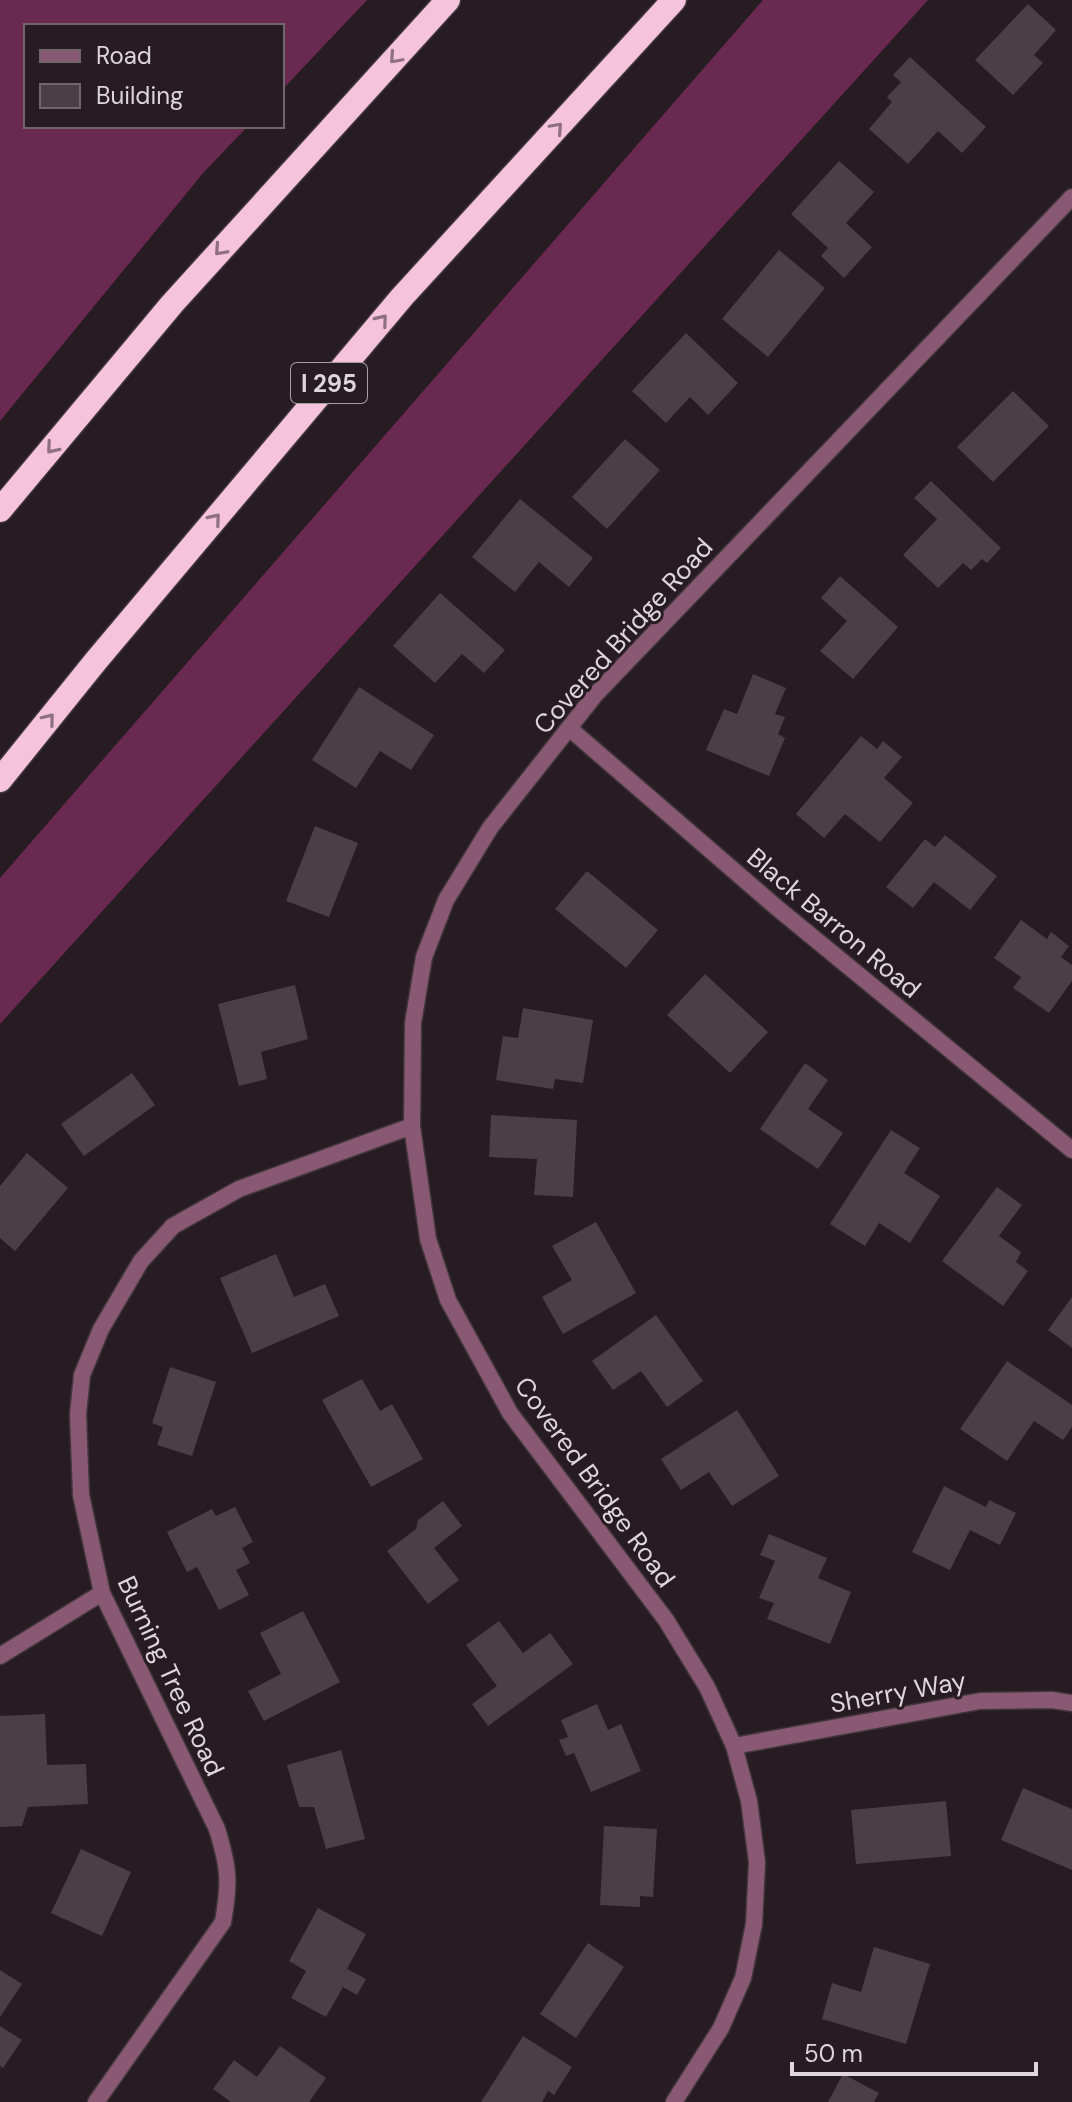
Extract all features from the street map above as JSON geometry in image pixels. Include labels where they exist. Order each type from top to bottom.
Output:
[{"type":"highway","points":[[0,510],[172,304],[448,0]]},
{"type":"highway","name":"I 295","points":[[0,780],[95,662],[402,297],[674,0]]},
{"type":"street","name":"Covered Bridge Road","points":[[674,2102],[721,2028],[743,1978],[754,1924],[757,1862],[749,1801],[734,1746],[707,1687],[666,1620],[510,1413],[448,1300],[428,1239],[412,1126],[413,1023],[424,957],[446,900],[490,828],[595,695],[1072,197]]},
{"type":"street","name":"Black Barron Road","points":[[569,728],[776,907],[1072,1150]]},
{"type":"street","name":"Burning Tree Road","points":[[96,2102],[223,1922],[228,1865],[217,1829],[102,1593],[81,1495],[78,1414],[82,1375],[101,1329],[141,1261],[173,1226],[239,1189],[412,1126]]},
{"type":"street","points":[[0,1656],[102,1593]]},
{"type":"street","name":"Sherry Way","points":[[734,1746],[980,1701],[1052,1700],[1072,1703]]},
{"type":"shaded area","points":[[0,0],[367,0],[284,88],[284,24],[24,24],[24,128],[246,128],[204,172],[0,421]]},
{"type":"shaded area","points":[[763,0],[928,0],[0,1024],[0,878]]},
{"type":"building","points":[[1028,4],[1056,30],[1034,55],[1043,63],[1013,95],[975,60]]},
{"type":"building","points":[[910,57],[986,127],[962,153],[938,131],[908,164],[869,129],[892,102],[887,97],[901,82],[893,75]]},
{"type":"building","points":[[839,161],[874,192],[846,223],[872,247],[844,278],[821,256],[828,248],[791,214]]},
{"type":"building","points":[[779,250],[825,288],[768,357],[722,319]]},
{"type":"building","points":[[686,333],[738,383],[708,415],[690,397],[666,423],[632,391]]},
{"type":"building","points":[[1013,391],[1049,426],[993,482],[957,447]]},
{"type":"building","points":[[625,439],[660,470],[607,529],[572,497]]},
{"type":"building","points":[[931,481],[1001,548],[987,563],[982,559],[971,570],[963,563],[938,588],[903,555],[937,519],[914,498]]},
{"type":"building","points":[[520,499],[593,558],[569,587],[539,562],[515,592],[472,557]]},
{"type":"building","points":[[840,576],[898,627],[853,679],[820,651],[847,621],[821,598]]},
{"type":"building","points":[[440,593],[505,650],[484,673],[462,654],[435,683],[393,646]]},
{"type":"building","points":[[753,674],[786,688],[775,714],[785,717],[778,734],[785,738],[769,776],[706,750],[724,709],[737,714]]},
{"type":"building","points":[[359,687],[434,735],[411,770],[380,751],[356,788],[312,760]]},
{"type":"building","points":[[861,736],[877,749],[883,741],[902,757],[884,778],[913,803],[880,842],[845,814],[824,838],[796,814]]},
{"type":"building","points":[[315,826],[358,843],[329,917],[286,901]]},
{"type":"building","points":[[945,835],[997,876],[970,910],[934,882],[913,908],[886,887],[925,839],[935,847]]},
{"type":"building","points":[[587,871],[658,930],[626,968],[555,909]]},
{"type":"building","points":[[1021,920],[1047,939],[1051,932],[1069,946],[1061,957],[1072,965],[1072,981],[1049,1013],[1013,988],[1021,977],[994,958]]},
{"type":"building","points":[[705,974],[768,1032],[730,1073],[667,1015]]},
{"type":"building","points":[[295,985],[308,1039],[261,1052],[267,1079],[239,1086],[218,1004]]},
{"type":"building","points":[[523,1008],[593,1020],[583,1083],[555,1079],[553,1089],[496,1080],[503,1036],[518,1038]]},
{"type":"building","points":[[805,1063],[828,1080],[808,1109],[843,1133],[818,1169],[760,1129]]},
{"type":"building","points":[[132,1073],[155,1105],[84,1156],[61,1124]]},
{"type":"building","points":[[491,1115],[577,1120],[573,1197],[534,1195],[537,1159],[489,1157]]},
{"type":"building","points":[[891,1130],[920,1148],[904,1173],[940,1196],[910,1243],[879,1223],[865,1246],[830,1224]]},
{"type":"building","points":[[27,1153],[68,1188],[15,1251],[0,1238],[0,1186]]},
{"type":"building","points":[[997,1187],[1022,1205],[999,1236],[1021,1252],[1016,1262],[1028,1271],[1003,1306],[942,1261]]},
{"type":"building","points":[[596,1222],[636,1293],[563,1334],[542,1297],[572,1280],[552,1246]]},
{"type":"building","points":[[276,1254],[294,1297],[325,1284],[339,1316],[252,1353],[220,1278]]},
{"type":"building","points":[[1072,1297],[1072,1348],[1048,1330]]},
{"type":"building","points":[[656,1315],[703,1381],[667,1407],[641,1371],[613,1390],[592,1361]]},
{"type":"building","points":[[1007,1361],[1072,1405],[1072,1427],[1063,1440],[1034,1421],[1007,1461],[960,1429]]},
{"type":"building","points":[[170,1367],[216,1382],[192,1456],[157,1445],[163,1427],[152,1423]]},
{"type":"building","points":[[362,1379],[380,1411],[392,1404],[423,1459],[371,1487],[322,1400]]},
{"type":"building","points":[[737,1410],[779,1476],[732,1506],[709,1472],[681,1490],[661,1459]]},
{"type":"building","points":[[944,1486],[986,1507],[989,1500],[1016,1513],[1000,1545],[970,1530],[950,1570],[912,1552]]},
{"type":"building","points":[[443,1501],[462,1526],[434,1548],[459,1580],[428,1604],[387,1551],[416,1529],[418,1520]]},
{"type":"building","points":[[235,1507],[253,1542],[242,1548],[250,1563],[236,1570],[249,1595],[219,1610],[197,1567],[187,1572],[167,1532],[212,1509],[216,1516]]},
{"type":"building","points":[[769,1534],[827,1558],[818,1578],[851,1592],[830,1644],[767,1619],[774,1603],[759,1598],[775,1561],[760,1555]]},
{"type":"building","points":[[303,1611],[340,1682],[264,1721],[248,1691],[281,1674],[260,1633]]},
{"type":"building","points":[[499,1621],[523,1653],[550,1633],[573,1664],[488,1726],[472,1704],[497,1686],[466,1645]]},
{"type":"building","points":[[597,1704],[608,1730],[621,1724],[641,1771],[591,1792],[574,1753],[566,1756],[559,1740],[568,1737],[561,1720]]},
{"type":"building","points":[[45,1714],[47,1765],[86,1764],[88,1804],[28,1807],[22,1826],[0,1827],[0,1716]]},
{"type":"building","points":[[341,1750],[365,1839],[326,1849],[314,1807],[299,1807],[287,1765]]},
{"type":"building","points":[[1023,1788],[1072,1809],[1072,1870],[1001,1840]]},
{"type":"building","points":[[946,1801],[951,1856],[856,1864],[851,1810]]},
{"type":"building","points":[[604,1826],[657,1829],[653,1897],[640,1896],[640,1907],[600,1905]]},
{"type":"building","points":[[81,1849],[131,1872],[102,1936],[51,1913]]},
{"type":"building","points":[[318,1908],[366,1934],[347,1969],[366,1979],[357,1995],[343,1987],[326,2017],[291,1998],[306,1971],[289,1961]]},
{"type":"building","points":[[588,1943],[624,1967],[576,2038],[540,2014]]},
{"type":"building","points":[[874,1947],[930,1964],[906,2044],[822,2019],[832,1983],[861,1992]]},
{"type":"building","points":[[0,1970],[22,1984],[0,2017]]},
{"type":"building","points":[[0,2026],[22,2040],[3,2068],[0,2066]]},
{"type":"building","points":[[523,2036],[572,2067],[554,2095],[548,2091],[542,2102],[481,2102]]},
{"type":"building","points":[[280,2046],[326,2078],[309,2102],[231,2102],[213,2089],[234,2060],[257,2077]]},
{"type":"building","points":[[843,2074],[879,2093],[874,2102],[828,2102]]}]
